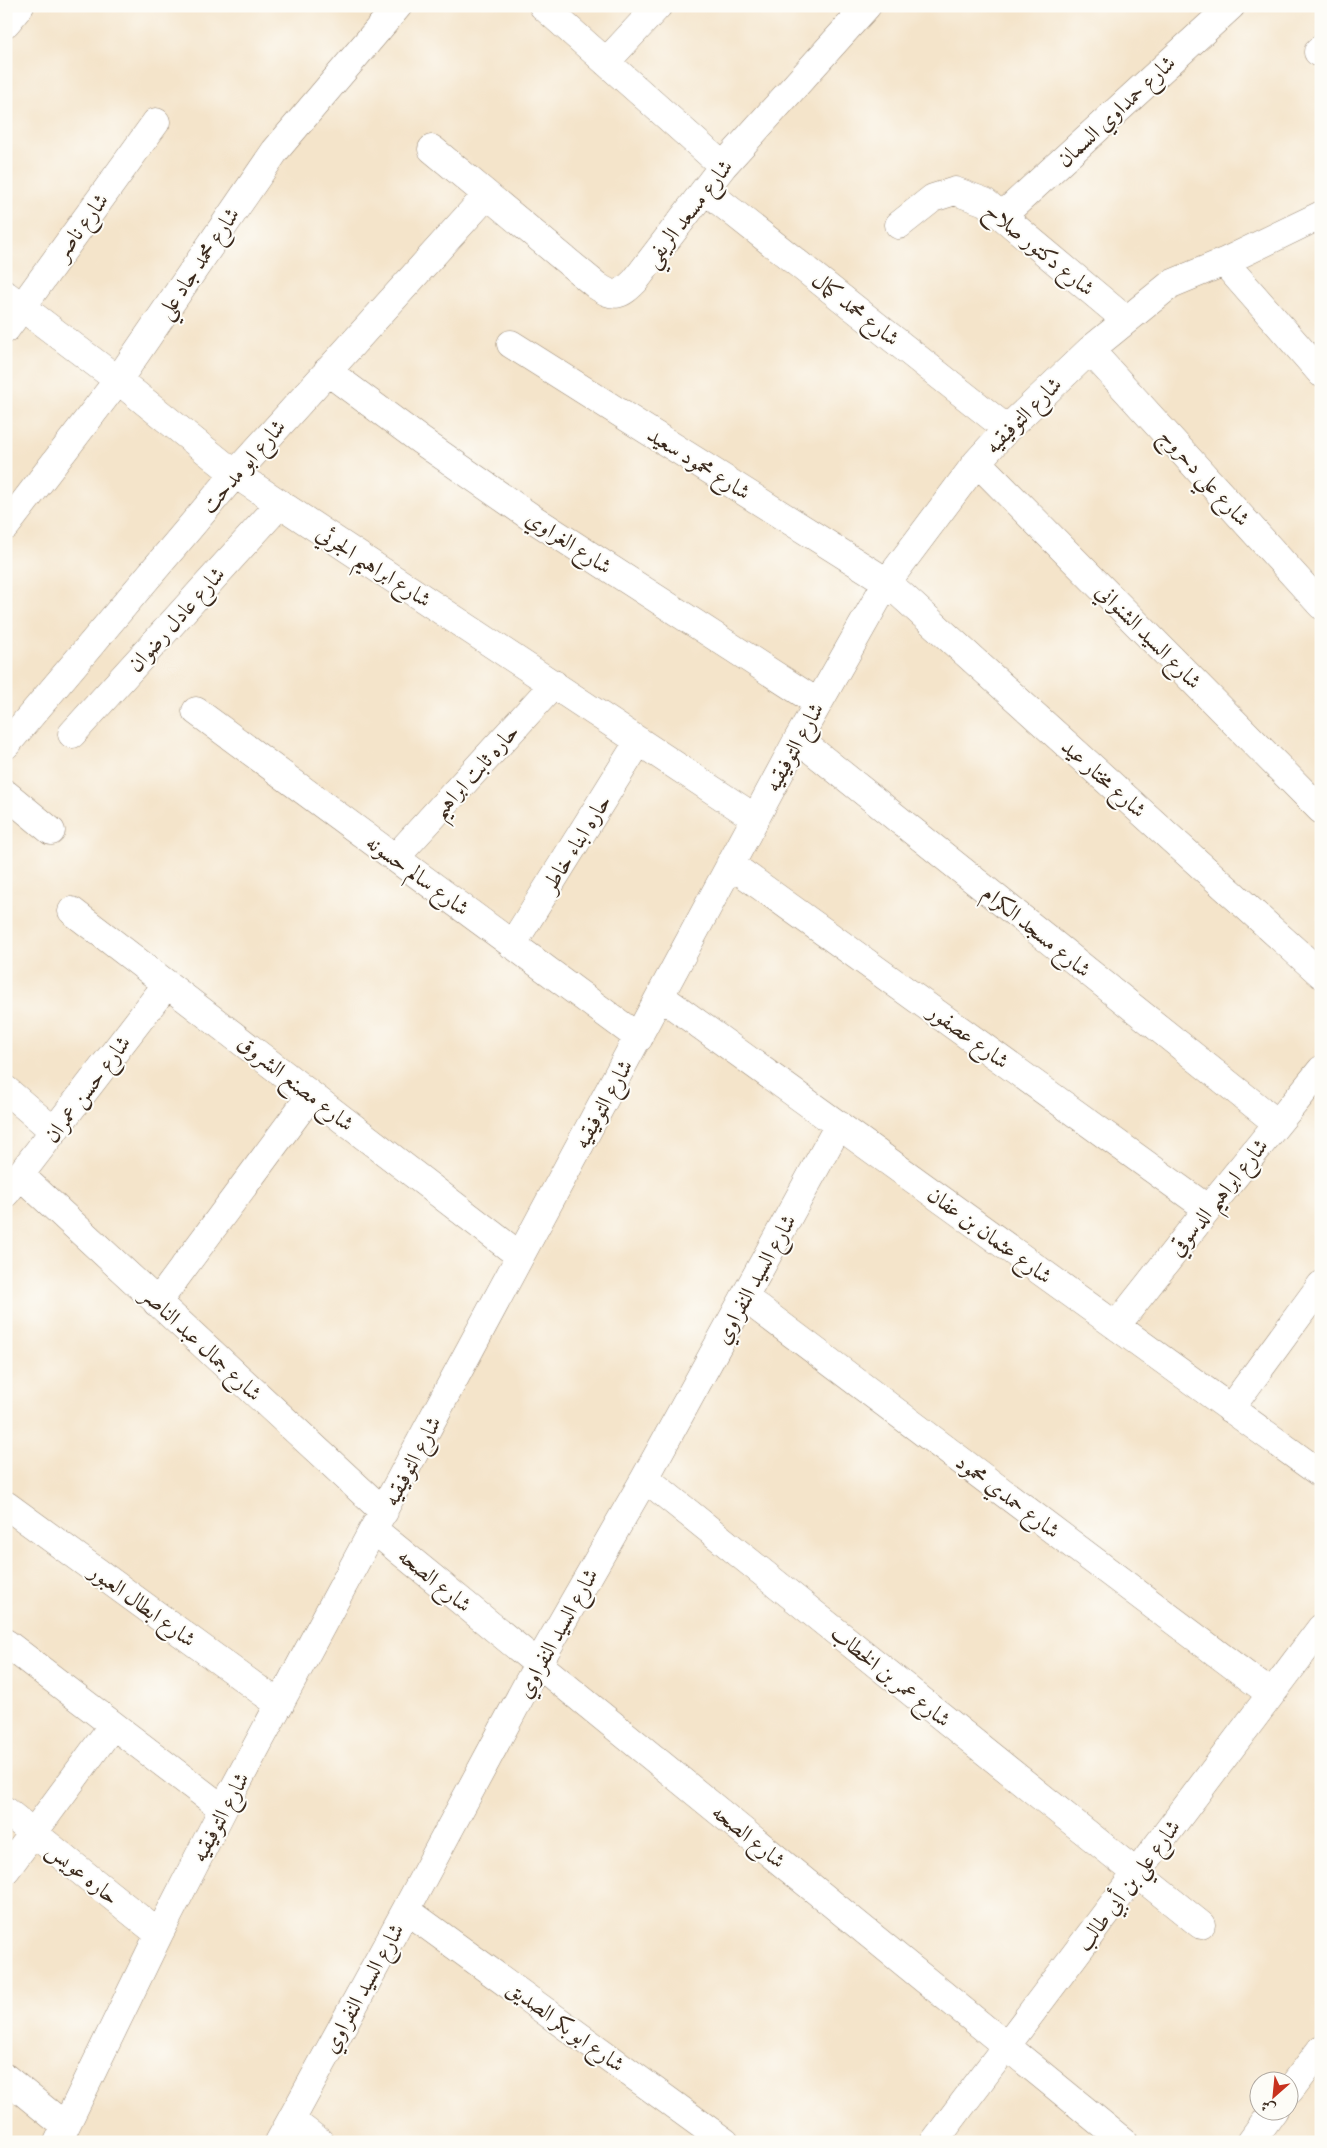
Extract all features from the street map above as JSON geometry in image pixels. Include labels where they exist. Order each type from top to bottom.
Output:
[{"type":"street","points":[[6,23],[20,6]]},
{"type":"street","name":"شارع محمد جاد علي","points":[[6,526],[118,380],[275,151],[398,6]]},
{"type":"street","points":[[544,6],[723,166]]},
{"type":"street","points":[[606,62],[658,6]]},
{"type":"street","name":"شارع مسعد الريفي","points":[[487,195],[597,286],[608,294],[617,295],[625,291],[635,281],[723,166],[867,6]]},
{"type":"street","name":"شارع حمداوي السمان","points":[[1002,216],[1231,6]]},
{"type":"street","name":"شارع ناصر","points":[[6,330],[14,301],[156,122]]},
{"type":"street","points":[[432,148],[487,195]]},
{"type":"street","name":"شارع محمد كمال","points":[[705,190],[1007,428]]},
{"type":"street","name":"شارع دكتور صلاح","points":[[899,225],[933,198],[955,191],[985,202],[1126,320]]},
{"type":"street","name":"شارع ابو مدحت","points":[[6,745],[235,474],[487,195]]},
{"type":"street","name":"شارع التوفيقيه","points":[[62,2134],[159,1934],[224,1809],[639,1038],[730,864],[818,703],[888,582],[976,462],[1007,428],[1090,350],[1171,284],[1224,262],[1321,215]]},
{"type":"street","points":[[1224,262],[1321,373]]},
{"type":"street","name":"شارع ابراهيم الجرئي","points":[[14,301],[118,380],[235,474],[755,818]]},
{"type":"street","name":"شارع محمود سعيد","points":[[511,344],[888,582]]},
{"type":"street","name":"شارع علي دحروج","points":[[1090,350],[1321,605]]},
{"type":"street","name":"شارع الغراوي","points":[[327,371],[420,440],[535,520],[818,703]]},
{"type":"street","name":"شارع السيد الشنواني","points":[[976,462],[1321,810]]},
{"type":"street","name":"شارع عادل رضوان","points":[[72,734],[280,504]]},
{"type":"street","name":"شارع مختار عيد","points":[[888,582],[1321,974]]},
{"type":"street","name":"حاره ثابت ابراهيم","points":[[395,858],[554,684]]},
{"type":"street","name":"شارع سالم حسونه","points":[[196,711],[639,1038]]},
{"type":"street","name":"شارع مسجد الكرام","points":[[798,739],[1277,1123]]},
{"type":"street","name":"حاره ابناء خاطر","points":[[512,945],[639,741]]},
{"type":"street","points":[[6,794],[51,831]]},
{"type":"street","name":"شارع عصفور","points":[[730,864],[1208,1209]]},
{"type":"street","name":"شارع مصنع الشروق","points":[[72,911],[520,1256]]},
{"type":"street","name":"شارع حسن عمران","points":[[13,1184],[167,984]]},
{"type":"street","name":"شارع عثمان بن عفان","points":[[660,996],[1230,1409],[1320,1471]]},
{"type":"street","name":"شارع ابراهيم الدسوقي","points":[[1116,1326],[1321,1070]]},
{"type":"street","points":[[6,1090],[54,1131]]},
{"type":"street","points":[[157,1303],[311,1094]]},
{"type":"street","name":"شارع السيد النفراوي","points":[[285,2131],[538,1664],[645,1478],[839,1125]]},
{"type":"street","name":"شارع جمال عبد الناصر","points":[[13,1184],[157,1303],[379,1521]]},
{"type":"street","points":[[1230,1409],[1321,1285]]},
{"type":"street","name":"شارع حمدي محمود","points":[[745,1298],[1271,1694]]},
{"type":"street","name":"شارع عمر بن الخطاب","points":[[645,1478],[1136,1874],[1201,1924]]},
{"type":"street","name":"شارع ابطال العبور","points":[[6,1505],[280,1705]]},
{"type":"street","name":"شارع الصحه","points":[[379,1521],[538,1664],[1124,2142]]},
{"type":"street","name":"شارع علي بن أبي طالب","points":[[934,2142],[1321,1628]]},
{"type":"street","points":[[6,1643],[224,1809]]},
{"type":"street","points":[[6,1870],[113,1725]]},
{"type":"street","name":"حاره عويس","points":[[6,1811],[159,1934]]},
{"type":"street","name":"شارع ابو بكر الصديق","points":[[406,1910],[725,2142]]},
{"type":"street","points":[[1300,2077],[1321,2049]]},
{"type":"street","points":[[6,2078],[62,2134]]},
{"type":"street","points":[[1250,2142],[1266,2120]]},
{"type":"street","points":[[285,2131],[320,2142]]}]
